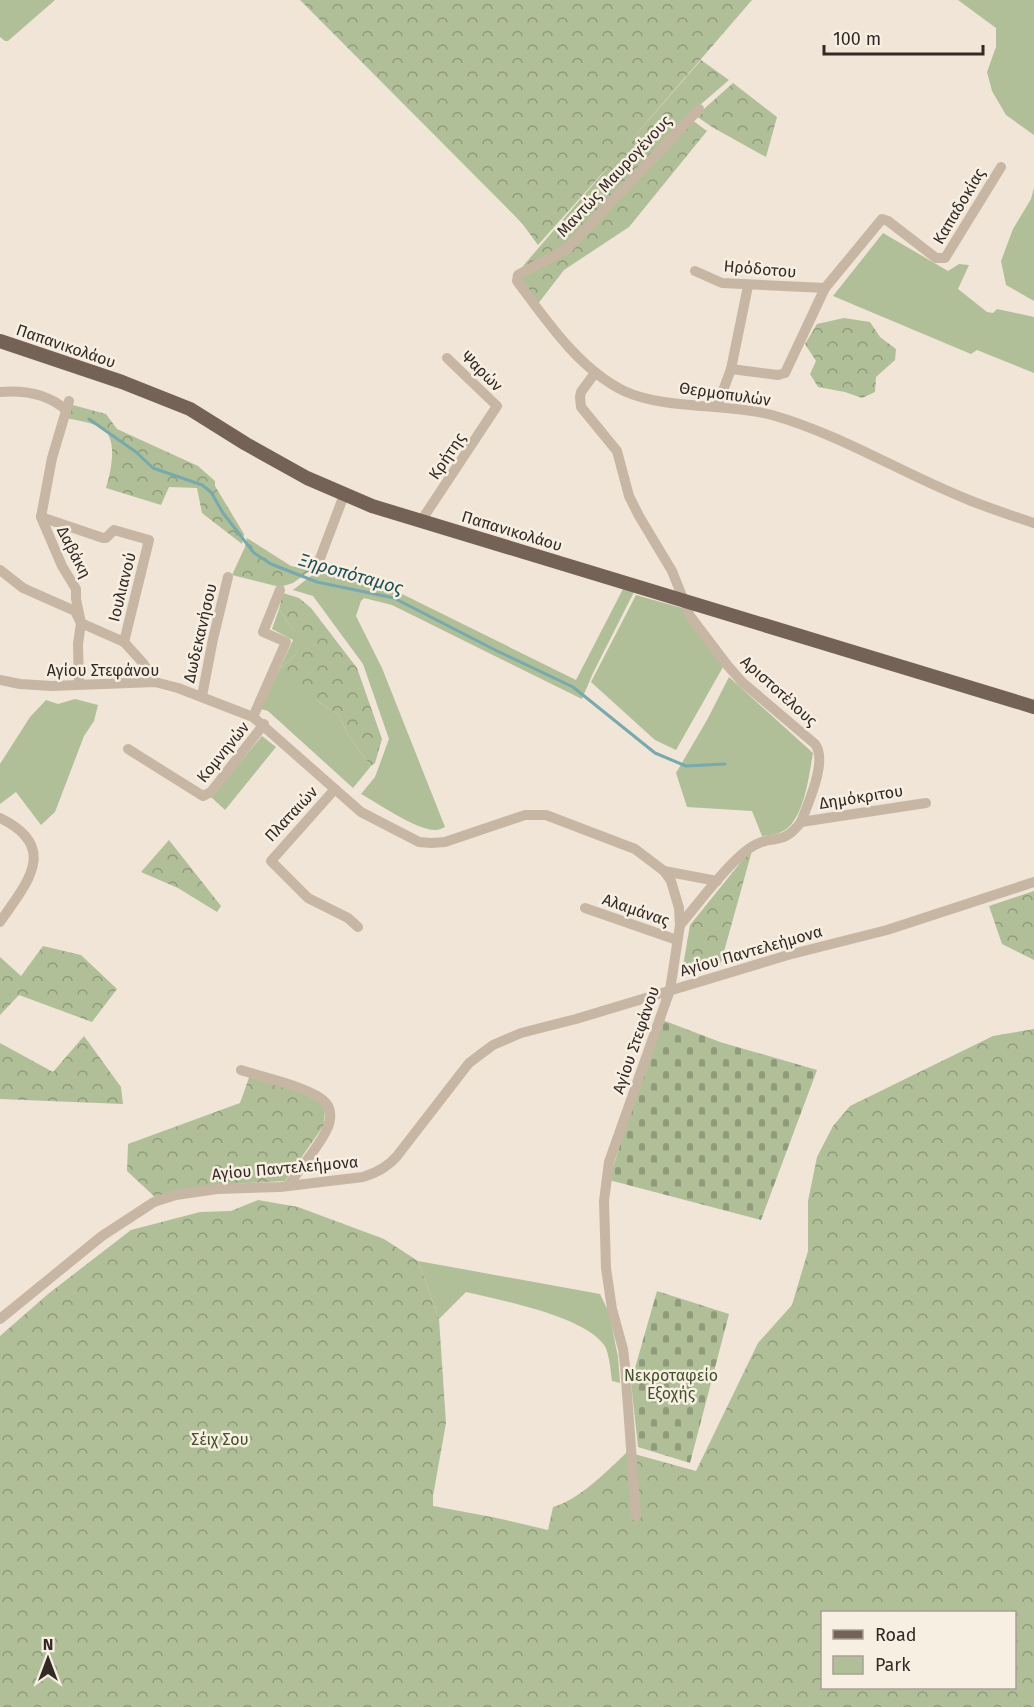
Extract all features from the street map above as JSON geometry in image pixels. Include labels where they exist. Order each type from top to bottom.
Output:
[{"type":"main road","name":"Παπανικολάου","points":[[0,341],[122,382],[190,409],[278,463],[344,495],[421,521],[1034,707]]},
{"type":"street","name":"Μαντώς Μαυρογένους","points":[[516,277],[568,248],[699,109]]},
{"type":"street","name":"Καπαδοκίας","points":[[825,288],[883,219],[942,260],[947,256],[1001,167]]},
{"type":"street","name":"Ηρόδοτου","points":[[694,271],[722,283],[825,288]]},
{"type":"street","name":"Θερμοπυλών","points":[[516,277],[544,319],[595,373],[624,391],[641,397],[771,415],[841,440],[969,500],[1034,523]]},
{"type":"street","points":[[717,406],[731,369],[748,286]]},
{"type":"street","points":[[731,369],[778,375],[785,373],[825,288]]},
{"type":"street","name":"Ψαρών","points":[[447,358],[497,406]]},
{"type":"street","name":"Αριστοτέλους","points":[[595,373],[581,392],[581,407],[617,451],[629,496],[672,571],[695,623],[742,682],[818,748],[820,766],[801,822]]},
{"type":"street","name":"Δαβάκη","points":[[0,393],[25,391],[67,405],[49,471],[41,517],[62,567],[76,589],[81,622],[78,636],[80,684]]},
{"type":"street","name":"Κρήτης","points":[[421,521],[497,406]]},
{"type":"street","points":[[316,569],[344,495]]},
{"type":"street","name":"Ιουλιανού","points":[[41,517],[105,538],[114,530],[149,540],[124,642]]},
{"type":"street","points":[[0,570],[22,588],[75,611],[81,622],[124,642],[143,663],[155,682]]},
{"type":"street","name":"Δωδεκανήσου","points":[[202,696],[228,578]]},
{"type":"street","points":[[253,717],[285,642],[263,632],[280,590]]},
{"type":"street","name":"Αγίου Στεφάνου","points":[[0,680],[20,684],[155,682],[202,696],[253,717],[264,724],[362,812],[419,842],[445,842],[525,815],[546,815],[635,849],[664,871],[674,891],[679,908],[680,925],[669,990],[609,1162],[604,1201],[606,1268],[612,1309],[623,1349],[636,1516]]},
{"type":"street","name":"Κομνηνών","points":[[128,749],[204,796],[211,792],[264,724]]},
{"type":"street","name":"Πλαταιών","points":[[335,789],[271,861],[308,898],[341,914],[358,927]]},
{"type":"street","name":"Δημόκριτου","points":[[801,822],[926,802]]},
{"type":"street","points":[[0,818],[16,826],[25,834],[34,856],[29,878],[0,922]]},
{"type":"street","points":[[680,925],[717,881],[752,846],[789,835],[801,822]]},
{"type":"street","points":[[664,871],[717,881]]},
{"type":"street","name":"Αγίου Παντελεήμονα","points":[[0,1319],[102,1236],[154,1202],[183,1194],[217,1189],[288,1186],[372,1175],[392,1163],[462,1070],[492,1045],[521,1033],[576,1019],[788,954],[887,930],[1034,882]]},
{"type":"street","name":"Αλαμάνας","points":[[585,908],[678,940]]},
{"type":"street","points":[[241,1070],[302,1089],[322,1099],[328,1105],[330,1119],[327,1130],[288,1186]]},
{"type":"green space","points":[[0,0],[55,0],[8,41],[5,41],[0,37]]},
{"type":"green space","points":[[300,0],[752,0],[619,154],[701,60],[729,80],[693,111],[567,245],[525,267],[523,266],[616,158],[538,245],[521,222]]},
{"type":"green space","points":[[958,0],[1034,0],[1034,135],[1006,115],[992,91],[987,72],[996,47],[996,28]]},
{"type":"green space","points":[[733,83],[777,117],[766,157],[696,116]]},
{"type":"green space","points":[[692,120],[707,131],[629,227],[564,270],[537,305],[520,279],[570,251]]},
{"type":"green space","points":[[1034,188],[1034,301],[1006,285],[1001,261],[1013,229],[1031,199]]},
{"type":"green space","points":[[883,233],[948,271],[959,264],[969,265],[958,289],[987,312],[993,313],[997,309],[1034,317],[1034,373],[977,350],[971,354],[833,296]]},
{"type":"green space","points":[[844,318],[870,322],[880,337],[896,349],[895,360],[876,377],[875,392],[862,398],[818,387],[810,374],[816,361],[805,344],[817,324]]},
{"type":"green space","points":[[69,404],[106,414],[117,429],[198,466],[215,481],[215,486],[244,534],[242,544],[202,513],[197,488],[169,487],[161,505],[106,488],[112,454],[109,437],[105,430],[98,426],[65,418]]},
{"type":"green space","points":[[247,538],[291,566],[311,570],[293,583],[280,587],[232,575]]},
{"type":"green space","points":[[316,572],[398,592],[576,680],[623,589],[634,592],[582,699],[392,605],[364,598],[361,601],[356,616],[382,668],[445,827],[436,830],[419,826],[361,794],[375,777],[389,739],[363,664],[313,596],[293,590]]},
{"type":"green space","points":[[283,593],[299,598],[311,608],[357,668],[382,739],[375,763],[371,766],[348,735],[339,715],[284,683],[281,668],[295,655],[305,640],[291,627],[279,609]]},
{"type":"green space","points":[[636,595],[682,608],[723,667],[676,750],[655,740],[591,682]]},
{"type":"green space","points":[[279,609],[291,627],[306,640],[281,668],[316,700],[339,715],[348,735],[371,766],[353,788],[268,711],[261,709],[293,640],[272,629]]},
{"type":"green space","points":[[729,677],[813,753],[800,809],[789,827],[777,834],[762,836],[752,811],[687,807],[676,773]]},
{"type":"green space","points":[[75,699],[98,705],[94,721],[84,736],[55,812],[41,825],[16,792],[0,804],[0,764],[30,717],[46,700],[58,704]]},
{"type":"green space","points":[[262,736],[276,747],[225,810],[211,797]]},
{"type":"green space","points":[[169,840],[221,906],[217,912],[178,888],[141,872]]},
{"type":"green space","points":[[753,847],[720,966],[685,974],[682,972],[690,925]]},
{"type":"green space","points":[[1034,891],[1034,960],[1002,944],[989,906]]},
{"type":"green space","points":[[43,946],[81,955],[117,989],[92,1022],[19,995],[0,1015],[0,957],[21,976]]},
{"type":"green space","points":[[660,1019],[720,1042],[817,1070],[761,1220],[609,1180]]},
{"type":"green space","name":"Σέιχ Σου","points":[[1034,1029],[1034,1707],[0,1707],[0,1336],[48,1294],[131,1230],[200,1212],[231,1211],[258,1200],[298,1207],[384,1239],[418,1261],[439,1319],[446,1423],[433,1506],[548,1530],[553,1507],[582,1492],[627,1452],[696,1471],[758,1343],[792,1305],[808,1251],[808,1201],[817,1157],[833,1126],[850,1106],[993,1036]]},
{"type":"green space","points":[[84,1036],[121,1087],[123,1104],[0,1099],[0,1043],[53,1072]]},
{"type":"green space","points":[[250,1075],[299,1091],[321,1103],[325,1111],[324,1125],[285,1181],[231,1184],[156,1198],[127,1171],[128,1144],[240,1103]]},
{"type":"green space","points":[[418,1261],[600,1294],[609,1313],[618,1357],[620,1383],[612,1381],[604,1345],[594,1335],[561,1318],[466,1292],[439,1319]]},
{"type":"green space","name":"Νεκροταφείο Εξοχής","points":[[657,1291],[729,1314],[690,1463],[638,1447],[631,1382]]},
{"type":"waterway","name":"Ξηροπόταμος","points":[[89,419],[136,452],[153,468],[202,485],[211,492],[223,513],[254,553],[271,564],[317,582],[394,598],[573,687],[655,753],[686,766],[725,764]]}]
